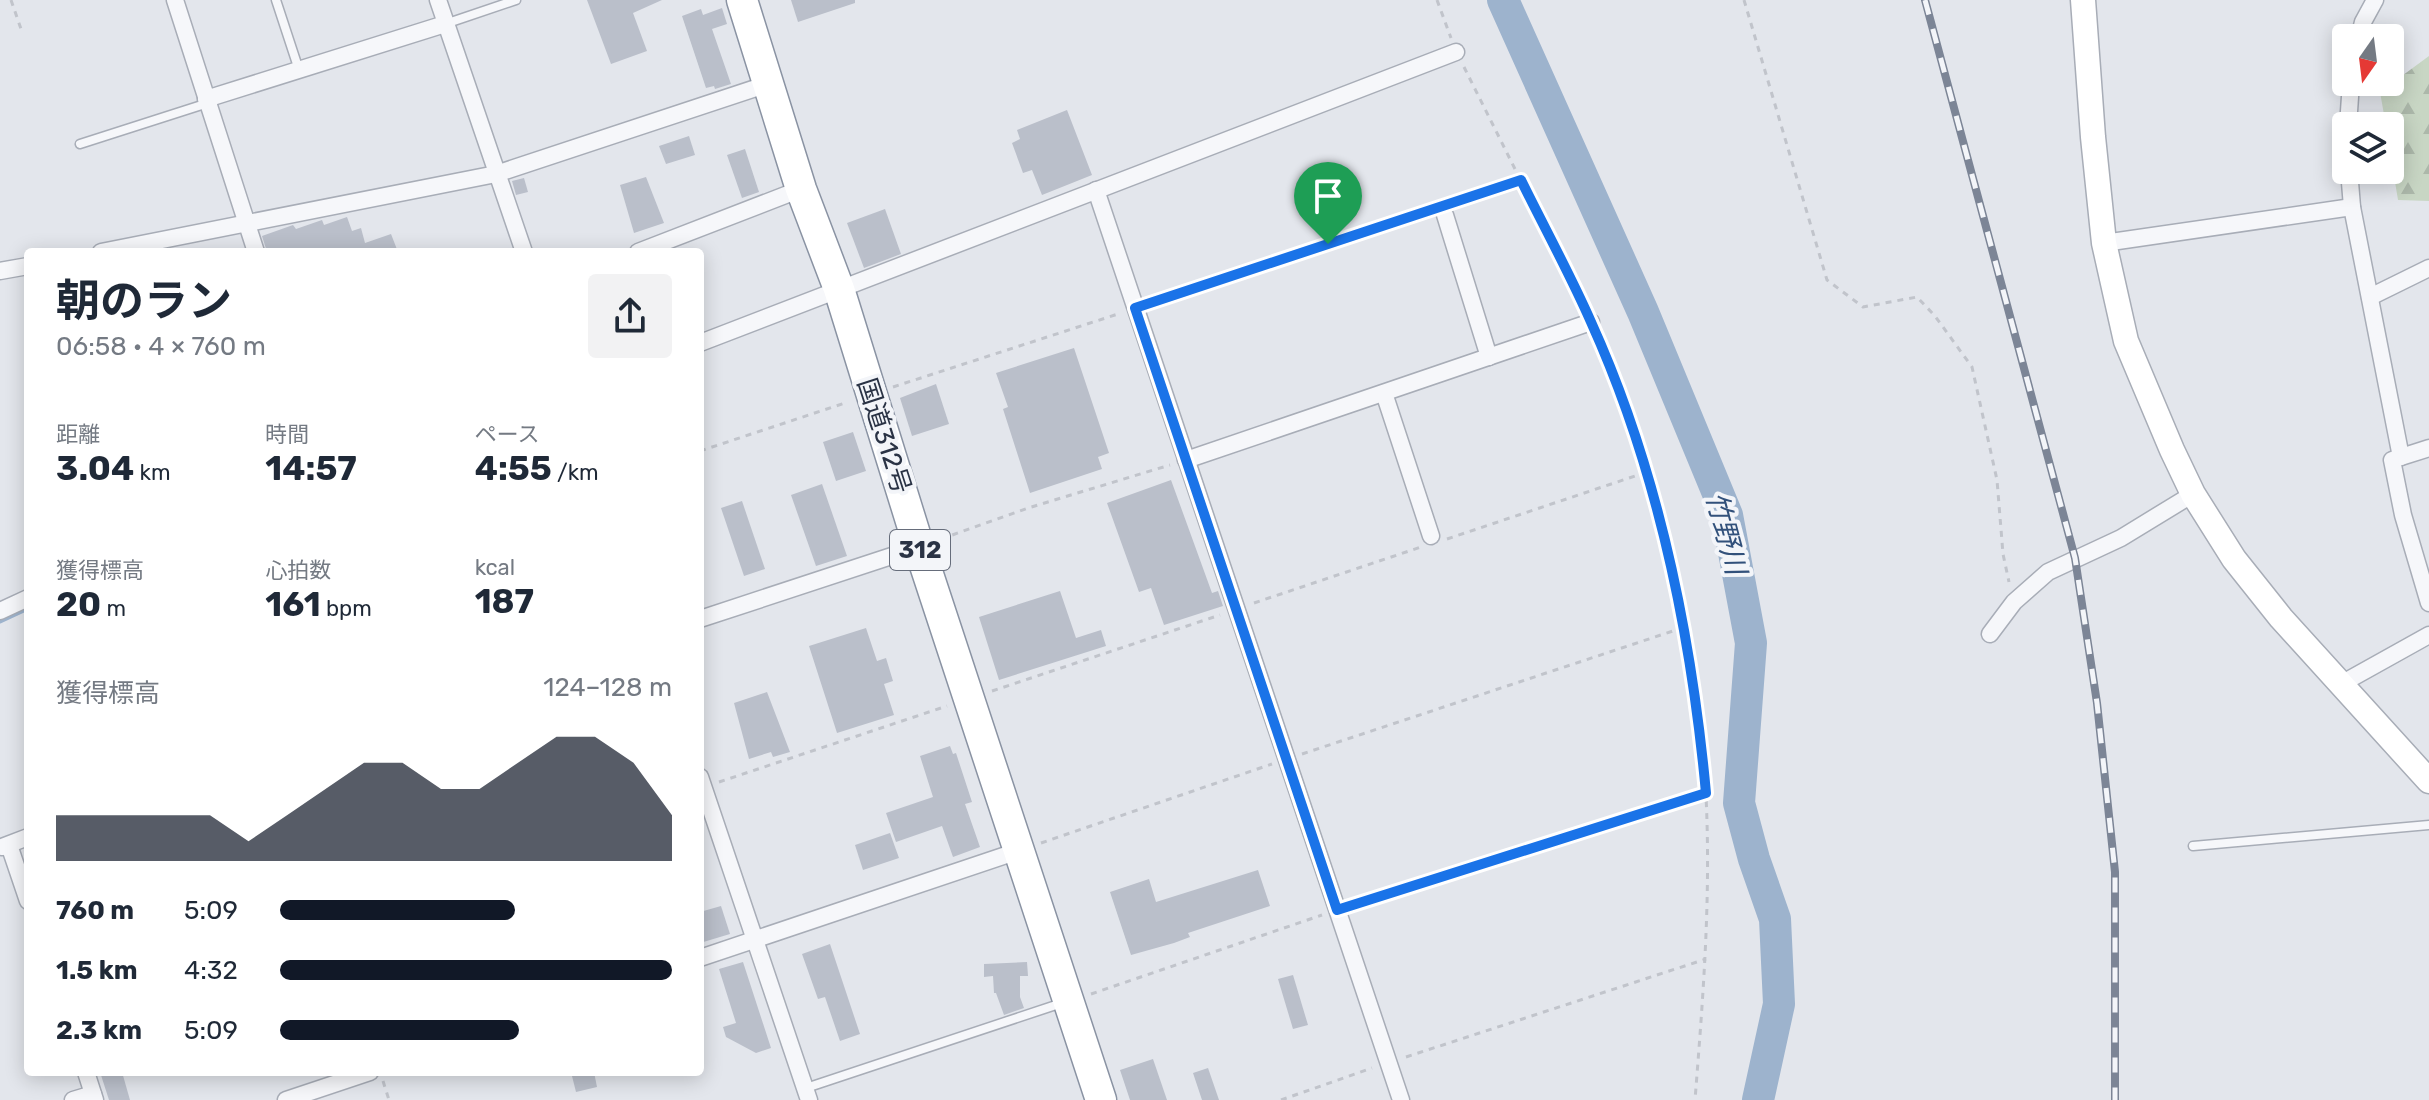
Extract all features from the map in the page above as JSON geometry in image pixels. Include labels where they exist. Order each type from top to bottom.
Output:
[{"type":"highway","name":"国道312号","points":[[742,0],[801,189],[839,289],[968,699],[1101,1100]]},
{"type":"street","points":[[175,0],[255,248]]},
{"type":"street","points":[[438,0],[523,248]]},
{"type":"street","points":[[2083,0],[2104,243],[2126,341],[2172,450],[2193,494],[2234,559],[2281,618],[2429,781]]},
{"type":"street","points":[[2362,24],[2375,0]]},
{"type":"street","points":[[207,101],[445,24]]},
{"type":"street","points":[[704,341],[1456,52]]},
{"type":"street","points":[[121,248],[496,174],[768,84]]},
{"type":"street","points":[[2350,184],[2401,457]]},
{"type":"street","points":[[648,248],[801,189]]},
{"type":"street","points":[[1096,190],[1401,1100]]},
{"type":"street","points":[[2104,243],[2352,207]]},
{"type":"street","points":[[1441,210],[1489,357]]},
{"type":"street","points":[[0,271],[24,267]]},
{"type":"street","points":[[2370,297],[2429,268]]},
{"type":"street","points":[[1186,460],[1591,322]]},
{"type":"street","points":[[1384,393],[1433,541]]},
{"type":"street","points":[[2429,448],[2392,460],[2403,515],[2429,603]]},
{"type":"street","points":[[1990,634],[2014,602],[2048,572],[2121,538],[2193,494]]},
{"type":"street","points":[[704,618],[919,547]]},
{"type":"street","points":[[0,611],[24,600]]},
{"type":"street","points":[[2341,684],[2429,635]]},
{"type":"street","points":[[704,788],[807,1094]]},
{"type":"street","points":[[24,838],[4,846],[24,892]]},
{"type":"street","points":[[704,957],[1018,851]]},
{"type":"street","points":[[73,1100],[94,1097],[87,1076]]},
{"type":"street","points":[[286,1100],[358,1076]]},
{"type":"lane","points":[[276,0],[299,70]]},
{"type":"lane","points":[[445,24],[516,0]]},
{"type":"lane","points":[[80,144],[207,101]]},
{"type":"lane","points":[[2193,846],[2429,825]]},
{"type":"lane","points":[[807,1094],[1068,1001]]},
{"type":"path","points":[[11,0],[21,29]]},
{"type":"path","points":[[1437,0],[1456,52],[1591,322],[1624,404],[1647,472],[1685,627],[1699,712],[1709,869],[1706,959],[1695,1100]]},
{"type":"path","points":[[1744,0],[1827,280],[1863,307],[1917,297],[1935,316],[1972,367],[1997,480],[2003,554],[2014,602]]},
{"type":"path","points":[[704,450],[1441,210],[1521,180]]},
{"type":"path","points":[[919,547],[1028,508],[1186,460]]},
{"type":"path","points":[[704,781],[968,699],[1433,541],[1647,472]]},
{"type":"path","points":[[1018,851],[1685,627]]},
{"type":"path","points":[[1068,1001],[1337,910],[1706,793]]},
{"type":"path","points":[[1281,1100],[1706,959]]},
{"type":"path","points":[[381,1076],[389,1100]]},
{"type":"green space","points":[[2429,56],[2429,201],[2398,200],[2395,184],[2404,184],[2404,112],[2384,112],[2381,96],[2404,96],[2404,74]]},
{"type":"building","points":[[587,0],[662,0],[633,13],[647,51],[611,64]]},
{"type":"building","points":[[791,0],[855,0],[855,3],[798,22]]},
{"type":"building","points":[[722,8],[727,24],[712,29],[731,84],[715,89],[714,86],[706,88],[682,16],[701,9],[703,15]]},
{"type":"building","points":[[1067,110],[1092,175],[1042,195],[1032,170],[1023,173],[1012,143],[1020,139],[1017,130]]},
{"type":"building","points":[[689,136],[695,155],[666,164],[659,146]]},
{"type":"building","points":[[745,149],[759,192],[742,198],[727,155]]},
{"type":"building","points":[[646,177],[664,223],[634,233],[620,185]]},
{"type":"building","points":[[524,178],[528,192],[516,195],[512,181]]},
{"type":"building","points":[[885,209],[901,254],[864,268],[847,223]]},
{"type":"building","points":[[347,217],[352,231],[361,228],[365,243],[391,234],[396,248],[266,248],[262,236],[293,225],[296,229],[322,220],[324,225]]},
{"type":"building","points":[[1074,348],[1109,453],[1098,457],[1102,469],[1030,493],[1003,409],[1008,407],[996,373]]},
{"type":"building","points":[[936,384],[949,424],[912,436],[900,398]]},
{"type":"building","points":[[853,432],[866,471],[836,481],[823,442]]},
{"type":"building","points":[[1171,480],[1212,593],[1218,591],[1223,606],[1164,625],[1151,588],[1139,592],[1107,503]]},
{"type":"building","points":[[822,484],[847,556],[816,566],[791,495]]},
{"type":"building","points":[[742,501],[765,569],[744,576],[721,508]]},
{"type":"building","points":[[1060,591],[1076,638],[1101,630],[1106,646],[999,680],[979,617]]},
{"type":"building","points":[[866,628],[877,661],[886,658],[893,681],[884,684],[894,715],[837,733],[809,646]]},
{"type":"building","points":[[767,692],[790,752],[773,757],[771,752],[749,759],[734,703]]},
{"type":"building","points":[[950,746],[953,754],[956,753],[972,802],[965,804],[980,847],[953,857],[942,826],[896,842],[886,813],[933,797],[920,756]]},
{"type":"building","points":[[890,833],[899,858],[863,870],[855,845]]},
{"type":"building","points":[[1258,870],[1270,906],[1188,933],[1190,937],[1174,943],[1131,955],[1110,892],[1149,879],[1156,902]]},
{"type":"building","points":[[721,906],[730,934],[704,942],[704,911]]},
{"type":"building","points":[[830,944],[860,1034],[840,1041],[825,997],[818,999],[802,954]]},
{"type":"building","points":[[743,962],[771,1048],[756,1053],[726,1037],[723,1027],[736,1023],[719,969]]},
{"type":"building","points":[[1027,962],[1028,976],[1020,976],[1020,997],[1024,1008],[1004,1015],[994,993],[993,976],[984,977],[984,964]]},
{"type":"building","points":[[1293,975],[1308,1025],[1293,1029],[1278,979]]},
{"type":"building","points":[[1153,1059],[1167,1100],[1130,1100],[1120,1070]]},
{"type":"building","points":[[1208,1068],[1219,1100],[1202,1100],[1193,1073]]},
{"type":"building","points":[[101,1076],[123,1076],[130,1100],[109,1100]]},
{"type":"building","points":[[572,1076],[595,1076],[597,1087],[576,1092]]},
{"type":"waterway","name":"竹野川","points":[[1503,0],[1643,312],[1727,515],[1751,643],[1739,803],[1775,919],[1779,1004],[1758,1100]]},
{"type":"waterway","points":[[0,621],[24,610]]},
{"type":"railway","points":[[1925,0],[2075,558],[2097,703],[2115,872],[2115,1100]]},
{"type":"route","points":[[1521,180],[1591,322],[1647,472],[1685,627],[1699,712],[1706,793],[1337,910],[1135,308],[1328,244],[1521,180]]}]
